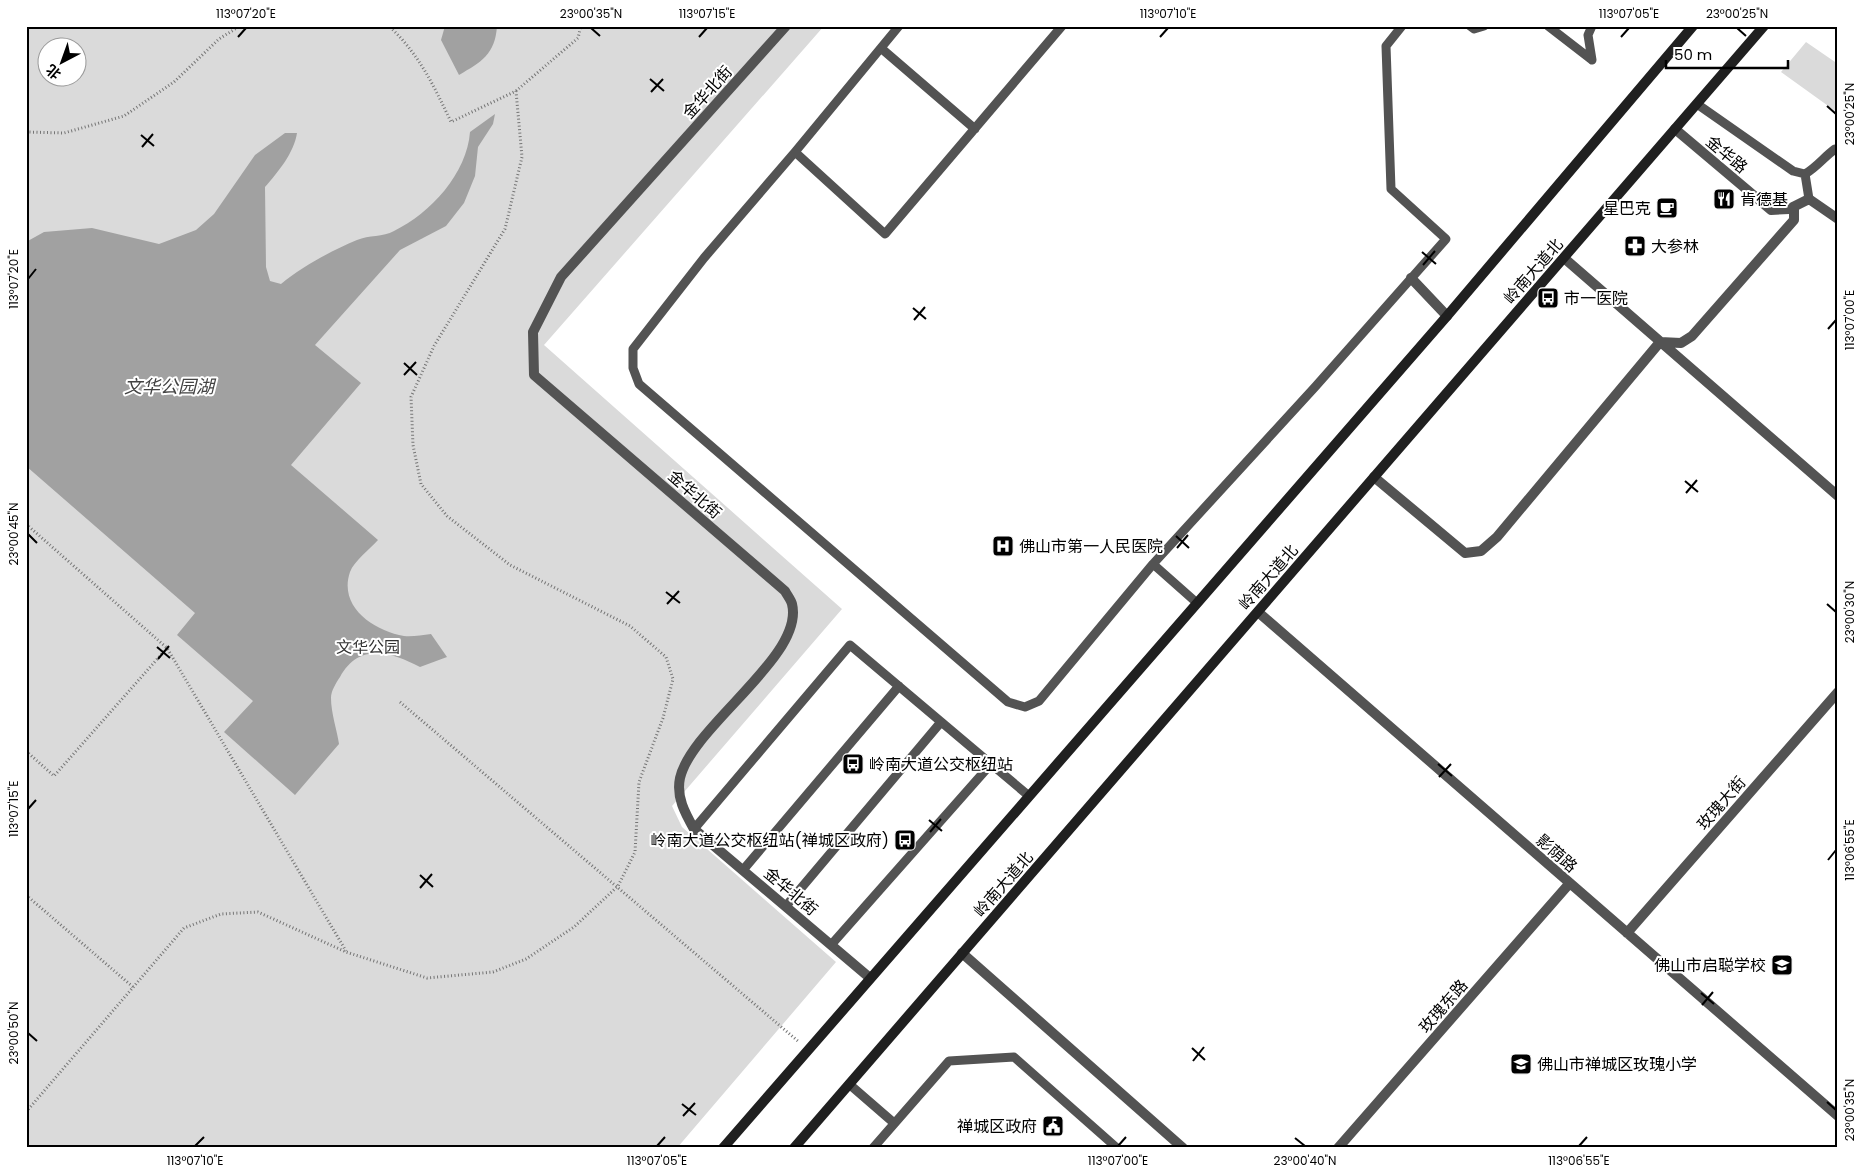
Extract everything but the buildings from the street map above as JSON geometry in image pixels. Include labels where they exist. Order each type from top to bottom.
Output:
[{"type":"main road","points":[[723,1148],[1447,316],[1693,26]]},
{"type":"main road","name":"岭南大道北","points":[[794,1148],[1764,26]]},
{"type":"street","name":"金华北街","points":[[786,26],[560,277],[533,332],[534,375],[785,590],[792,604],[792,617],[788,635],[777,653],[696,747],[680,778],[679,792],[683,810],[694,829],[870,978]]},
{"type":"street","name":"金华路","points":[[1675,129],[1772,210],[1794,206],[1809,199]]},
{"type":"street","points":[[1809,199],[1838,219]]},
{"type":"street","points":[[1660,342],[1681,343],[1692,336],[1794,220],[1794,206]]},
{"type":"street","points":[[1564,258],[1838,496]]},
{"type":"street","points":[[1411,278],[1447,316]]},
{"type":"street","points":[[1374,477],[1466,552],[1481,551],[1497,537],[1660,342]]},
{"type":"street","name":"影荫路","points":[[1258,612],[1838,1116]]},
{"type":"street","name":"玫瑰大街","points":[[1627,933],[1836,699]]},
{"type":"street","name":"玫瑰东路","points":[[1338,1148],[1570,884]]},
{"type":"street","points":[[962,953],[1184,1148]]},
{"type":"lane","points":[[899,26],[796,152],[704,258],[633,349],[633,368],[639,384],[1008,702],[1025,707],[1039,701],[1153,564],[1446,239],[1391,189],[1386,46],[1402,26]]},
{"type":"lane","points":[[796,152],[885,234],[1062,26]]},
{"type":"lane","points":[[1470,26],[1474,29],[1484,26]]},
{"type":"lane","points":[[1548,26],[1592,60],[1588,35],[1592,26]]},
{"type":"lane","points":[[882,49],[974,129]]},
{"type":"lane","points":[[1697,104],[1793,171],[1806,174],[1817,167],[1830,152],[1835,149],[1838,151]]},
{"type":"lane","points":[[1806,174],[1809,199]]},
{"type":"lane","points":[[1153,564],[1198,603]]},
{"type":"lane","points":[[694,829],[850,645],[1029,796]]},
{"type":"lane","points":[[743,870],[899,686]]},
{"type":"lane","points":[[786,906],[941,722]]},
{"type":"lane","points":[[831,945],[991,764]]},
{"type":"lane","points":[[873,1148],[949,1061],[1014,1057],[1117,1148]]},
{"type":"lane","points":[[849,1084],[894,1124]]},
{"type":"path","points":[[26,132],[64,133],[124,116],[174,82],[219,39],[240,26]]},
{"type":"path","points":[[389,26],[408,44],[434,85],[451,122],[516,91],[578,38],[580,26]]},
{"type":"path","points":[[26,1112],[184,928],[221,914],[258,912],[346,952],[427,978],[493,972],[526,959],[574,927],[618,886],[635,852],[639,782],[663,718],[673,679],[666,657],[630,626],[510,565],[448,516],[422,484],[413,445],[411,398],[434,346],[505,229],[522,157],[516,91]]},
{"type":"path","points":[[26,524],[167,648],[346,952]]},
{"type":"path","points":[[26,751],[54,776],[167,648]]},
{"type":"path","points":[[400,702],[808,1050]]},
{"type":"path","points":[[26,895],[133,986]]},
{"type":"green space","name":"文华公园","points":[[26,26],[824,26],[544,345],[842,609],[672,806],[682,827],[836,962],[677,1148],[26,1148]]},
{"type":"green space","points":[[1806,42],[1838,64],[1838,113],[1781,72]]},
{"type":"water","points":[[445,26],[497,26],[496,36],[490,51],[474,66],[459,75],[441,40]]},
{"type":"water","name":"文华公园湖","points":[[495,114],[493,124],[478,147],[475,176],[464,203],[446,226],[400,250],[315,345],[361,383],[291,465],[378,540],[359,559],[350,572],[349,596],[361,615],[381,629],[404,636],[431,634],[447,657],[420,667],[398,657],[376,653],[366,654],[348,666],[335,684],[331,695],[339,744],[295,795],[224,732],[253,701],[177,635],[195,613],[26,466],[26,242],[44,232],[92,228],[159,244],[196,230],[214,214],[255,155],[285,133],[297,133],[289,155],[265,187],[266,267],[270,281],[281,284],[308,265],[337,249],[362,238],[390,233],[421,214],[434,203],[454,177],[462,162],[470,132]]},
{"type":"place","name":"肯德基","points":[[1724,199]]},
{"type":"place","name":"星巴克","points":[[1667,208]]},
{"type":"place","name":"大参林","points":[[1635,246]]},
{"type":"place","name":"市一医院","points":[[1548,298]]},
{"type":"place","name":"佛山市第一人民医院","points":[[1003,546]]},
{"type":"place","name":"岭南大道公交枢纽站","points":[[853,764]]},
{"type":"place","name":"岭南大道公交枢纽站(禅城区政府)","points":[[905,840]]},
{"type":"place","name":"佛山市启聪学校","points":[[1782,965]]},
{"type":"place","name":"佛山市禅城区玫瑰小学","points":[[1521,1064]]},
{"type":"place","name":"禅城区政府","points":[[1053,1126]]}]
